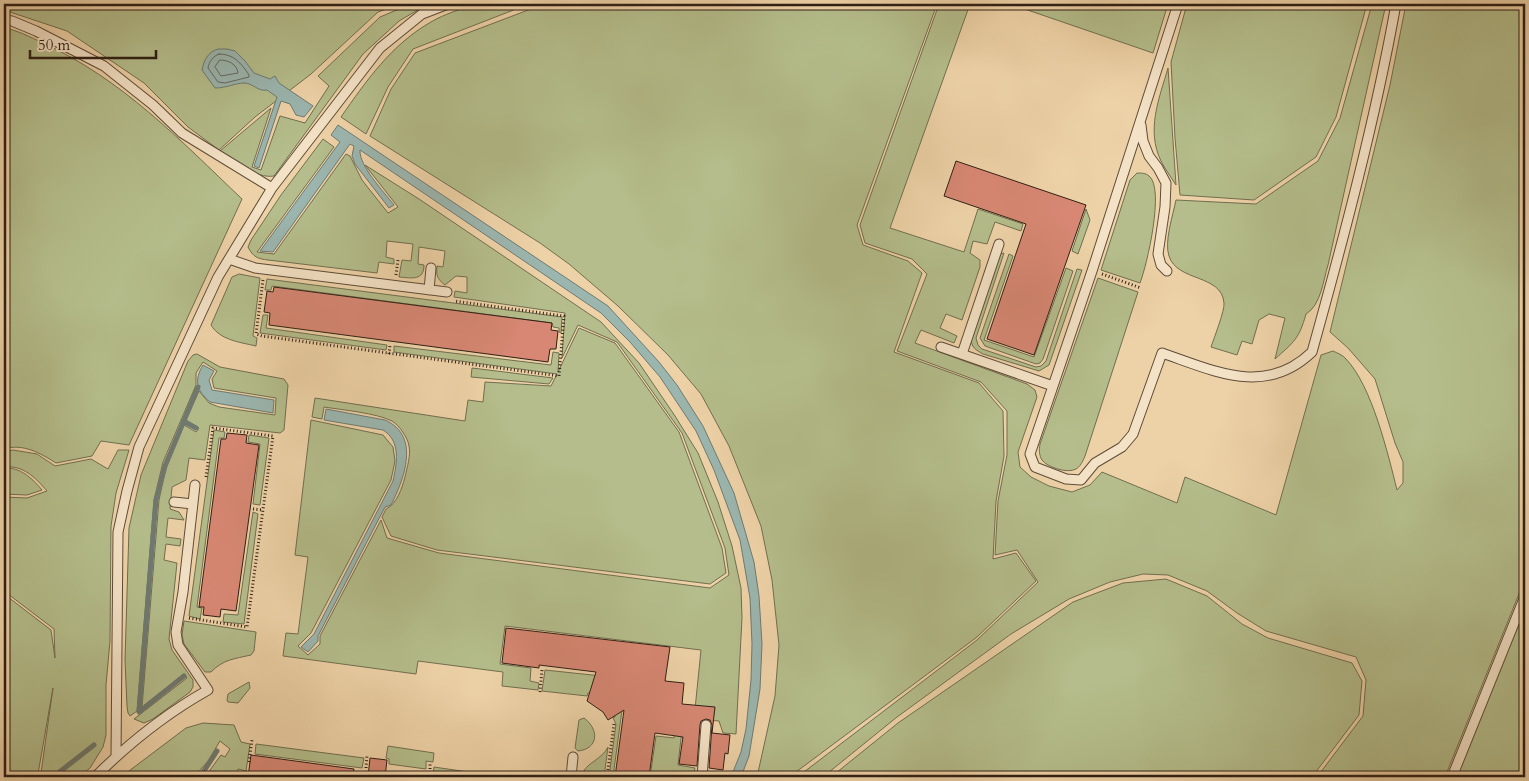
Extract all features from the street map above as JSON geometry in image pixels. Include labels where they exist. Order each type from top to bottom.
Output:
[{"type":"lane","points":[[116,756],[118,532],[126,491],[139,447],[218,277],[272,188],[380,48],[422,14],[448,4]]},
{"type":"lane","points":[[1178,4],[1030,454],[1035,467],[1066,479],[1081,480],[1095,463],[1122,447],[1134,434],[1162,353],[1225,374],[1252,378],[1280,374],[1299,364],[1312,352],[1344,240],[1396,4]]},
{"type":"lane","points":[[4,20],[12,21],[36,31],[104,66],[153,105],[182,133],[272,188]]},
{"type":"lane","points":[[1140,122],[1143,140],[1149,156],[1166,183],[1165,207],[1158,254],[1161,265],[1167,271]]},
{"type":"lane","points":[[962,354],[998,244]]},
{"type":"lane","points":[[229,259],[264,270],[429,290],[447,296]]},
{"type":"lane","points":[[429,290],[431,268]]},
{"type":"lane","points":[[940,347],[1053,386]]},
{"type":"lane","points":[[95,777],[116,756],[208,690],[178,645],[176,632],[183,592],[195,485]]},
{"type":"lane","points":[[174,502],[193,504]]},
{"type":"lane","points":[[1452,777],[1525,596]]},
{"type":"lane","points":[[702,777],[706,725]]},
{"type":"lane","points":[[571,777],[573,757]]},
{"type":"path","points":[[264,270],[256,334],[558,376],[564,316],[447,296]]},
{"type":"path","points":[[1099,273],[1141,288]]},
{"type":"path","points":[[390,345],[390,354]]},
{"type":"path","points":[[187,618],[247,627],[273,436],[212,428],[206,477]]},
{"type":"path","points":[[253,509],[263,510]]},
{"type":"path","points":[[540,692],[542,670]]},
{"type":"path","points":[[607,777],[614,724]]},
{"type":"path","points":[[249,762],[252,740]]},
{"type":"path","points":[[366,768],[367,755]]},
{"type":"path","points":[[430,764],[430,769]]},
{"type":"green space","points":[[4,4],[400,4],[378,12],[311,74],[255,117],[219,150],[188,127],[144,83],[67,31],[4,10]]},
{"type":"green space","points":[[411,4],[428,4],[399,21],[363,54],[274,176],[260,175],[253,172],[220,151],[271,108],[252,167],[261,170],[280,116],[305,123],[329,86],[318,76],[380,17]]},
{"type":"green space","points":[[474,4],[529,4],[413,49],[388,87],[366,134],[341,117],[370,77],[404,41],[436,19]]},
{"type":"green space","points":[[544,4],[937,4],[857,225],[863,245],[908,261],[922,273],[894,352],[979,383],[1003,411],[1004,456],[996,501],[993,559],[1016,553],[1036,581],[977,637],[796,772],[785,777],[757,777],[775,696],[779,645],[772,580],[761,526],[729,446],[701,394],[668,355],[618,306],[569,264],[540,243],[370,136],[391,89],[415,53]]},
{"type":"green space","points":[[939,4],[970,4],[890,228],[964,252],[978,209],[1023,224],[1021,231],[995,222],[987,244],[973,241],[970,253],[980,260],[980,267],[962,320],[946,314],[940,328],[957,336],[954,343],[921,330],[915,343],[1027,384],[1035,390],[1037,397],[1018,452],[1020,467],[1031,477],[1049,486],[1072,492],[1090,485],[1102,472],[1177,503],[1185,477],[1276,515],[1321,355],[1333,351],[1346,359],[1364,386],[1378,421],[1397,490],[1403,483],[1403,462],[1395,443],[1375,379],[1348,348],[1330,332],[1390,85],[1406,4],[1525,4],[1525,579],[1445,777],[1317,777],[1363,716],[1366,680],[1356,657],[1266,631],[1207,591],[1168,575],[1143,574],[1110,582],[1069,599],[1011,634],[897,717],[823,777],[793,777],[800,775],[977,640],[1038,582],[1017,550],[995,555],[998,501],[1007,455],[1007,411],[981,382],[897,351],[927,274],[912,259],[865,243],[860,225]]},
{"type":"green space","points":[[1010,4],[1168,4],[1153,53]]},
{"type":"green space","points":[[1187,4],[1367,4],[1336,117],[1316,157],[1254,200],[1180,195],[1171,62]]},
{"type":"green space","points":[[1372,4],[1386,4],[1328,265],[1318,299],[1306,314],[1295,339],[1275,359],[1285,318],[1269,314],[1259,320],[1252,344],[1242,341],[1237,355],[1211,347],[1224,303],[1216,287],[1181,270],[1169,256],[1168,236],[1176,200],[1256,204],[1318,161],[1340,118]]},
{"type":"green space","points":[[4,28],[14,30],[43,43],[99,74],[149,112],[242,199],[129,445],[101,441],[92,456],[56,463],[25,448],[11,447],[4,449]]},
{"type":"green space","points":[[1168,68],[1176,185],[1161,161],[1154,138],[1156,115]]},
{"type":"green space","points":[[323,139],[334,147],[257,252],[274,254],[346,154],[350,156],[362,180],[388,213],[398,207],[365,165],[419,199],[601,322],[639,363],[698,453],[718,502],[732,546],[741,588],[742,618],[736,734],[723,733],[719,721],[694,719],[701,650],[505,626],[500,664],[531,668],[530,681],[539,683],[538,690],[502,686],[503,672],[418,661],[416,674],[283,656],[286,633],[298,634],[308,557],[295,555],[311,420],[383,435],[393,447],[395,461],[391,480],[311,633],[298,646],[308,655],[320,644],[320,636],[381,520],[387,538],[439,553],[710,588],[729,575],[725,548],[682,433],[617,342],[578,325],[562,358],[565,313],[454,297],[455,291],[467,293],[467,277],[456,276],[445,285],[440,281],[437,274],[437,266],[443,267],[445,251],[419,247],[418,264],[424,265],[422,274],[413,278],[399,277],[402,260],[411,261],[413,244],[387,241],[386,257],[394,259],[394,264],[379,262],[377,273],[264,260],[252,253],[248,247],[251,240],[281,195]]},
{"type":"green space","points":[[1137,173],[1149,176],[1153,183],[1155,195],[1153,227],[1147,260],[1140,283],[1101,270],[1130,180]]},
{"type":"green space","points":[[1086,209],[1090,220],[1078,254],[1072,251]]},
{"type":"green space","points":[[1004,253],[976,338],[978,345],[982,349],[1036,367],[1041,366],[1046,361],[1077,269],[1082,270],[1049,365],[1039,371],[983,354],[972,345],[971,340],[1000,254]]},
{"type":"green space","points":[[1009,254],[1013,256],[984,340],[1034,357],[1066,268],[1073,271],[1040,363],[1036,364],[985,346],[980,338]]},
{"type":"green space","points":[[239,274],[260,278],[253,336],[257,338],[256,346],[225,337],[219,334],[211,325],[232,277]]},
{"type":"green space","points":[[1098,278],[1138,292],[1084,458],[1076,469],[1068,471],[1045,463],[1040,456],[1040,444]]},
{"type":"green space","points":[[267,279],[562,317],[561,333],[559,328],[553,327],[552,323],[272,286],[271,290],[265,290]]},
{"type":"green space","points":[[263,315],[268,315],[266,328],[387,345],[386,350],[260,333]]},
{"type":"green space","points":[[579,328],[615,343],[679,432],[722,548],[726,573],[710,584],[437,550],[391,536],[382,517],[386,509],[396,500],[405,477],[409,450],[407,439],[403,432],[392,421],[359,412],[324,407],[322,419],[312,417],[315,398],[465,421],[468,400],[483,402],[485,382],[551,386],[557,374],[394,352],[394,346],[551,365],[553,352],[559,353],[558,372]]},
{"type":"green space","points":[[197,354],[220,367],[284,379],[288,385],[284,430],[280,433],[210,425],[205,460],[189,458],[186,480],[172,487],[170,509],[179,512],[184,520],[168,518],[166,537],[181,539],[180,546],[166,544],[164,560],[177,563],[169,639],[172,650],[193,680],[193,687],[190,692],[153,719],[144,723],[134,719],[187,678],[184,674],[142,707],[159,500],[166,467],[184,425],[196,432],[199,428],[186,420],[199,391],[209,403],[219,407],[275,415],[276,398],[214,388],[212,379],[217,371],[203,362],[196,373],[196,385],[163,462],[154,500],[137,711],[130,716],[127,706],[125,660],[129,528],[141,475],[188,361],[193,355]]},
{"type":"green space","points":[[472,368],[553,378],[549,384],[471,377]]},
{"type":"green space","points":[[214,430],[225,432],[224,438],[219,438],[197,607],[202,608],[200,619],[189,616]]},
{"type":"green space","points":[[249,435],[269,438],[260,505],[253,504],[260,444],[248,442]]},
{"type":"green space","points":[[13,450],[37,454],[55,466],[91,459],[108,469],[118,450],[129,450],[116,493],[111,526],[110,641],[106,685],[106,735],[103,747],[90,768],[79,777],[39,777],[53,688],[38,774],[36,777],[4,777],[4,594],[51,630],[55,658],[54,629],[4,591],[4,497],[27,498],[47,491],[38,481],[23,470],[4,467],[4,452]]},
{"type":"green space","points":[[4,468],[20,471],[34,481],[42,490],[27,495],[4,494]]},
{"type":"green space","points":[[253,512],[258,514],[244,624],[223,622],[224,614],[238,615]]},
{"type":"green space","points":[[1166,579],[1207,596],[1242,624],[1268,638],[1352,663],[1362,681],[1359,715],[1312,777],[831,777],[898,723],[1073,602],[1123,583]]},
{"type":"green space","points":[[1525,608],[1525,777],[1456,777]]},
{"type":"green space","points":[[184,621],[256,632],[254,651],[251,655],[229,660],[220,664],[211,672],[205,672],[184,644],[182,635]]},
{"type":"green space","points":[[545,670],[630,679],[593,693],[588,693],[587,696],[542,691]]},
{"type":"green space","points":[[249,682],[250,688],[238,703],[228,702],[228,694]]},
{"type":"green space","points":[[614,700],[626,710],[622,710],[613,777],[609,777],[616,724],[613,718],[615,717],[613,710]]},
{"type":"green space","points":[[584,718],[593,728],[594,738],[590,747],[578,751],[575,748],[579,720]]},
{"type":"green space","points":[[676,720],[683,721],[678,765],[695,768],[693,777],[650,777],[656,736],[674,738]]},
{"type":"green space","points":[[203,723],[234,725],[241,742],[250,744],[246,771],[238,769],[237,777],[205,777],[221,755],[225,757],[230,749],[220,741],[208,761],[194,777],[121,777],[186,728]]},
{"type":"green space","points":[[256,744],[364,758],[362,768],[255,754]]},
{"type":"green space","points":[[388,746],[434,753],[433,762],[426,761],[426,769],[389,764],[389,759],[386,758]]},
{"type":"green space","points":[[608,747],[604,777],[581,777],[586,768],[602,755]]},
{"type":"green space","points":[[434,767],[502,777],[437,777],[437,775],[433,775]]},
{"type":"water","points":[[218,49],[235,51],[254,73],[270,79],[275,76],[279,83],[313,106],[304,117],[296,115],[290,104],[281,101],[259,168],[254,166],[277,97],[267,90],[261,90],[247,83],[215,88],[202,70],[207,57]]},
{"type":"water","points":[[338,125],[608,306],[659,362],[677,385],[703,426],[734,493],[754,562],[759,596],[762,644],[760,689],[749,756],[741,777],[731,777],[741,752],[746,729],[751,680],[750,598],[740,540],[714,470],[696,431],[660,377],[630,342],[601,313],[360,150],[363,164],[394,205],[389,208],[355,164],[352,156],[354,146],[350,144],[273,252],[260,251],[340,142],[331,135]]},
{"type":"water","points":[[203,365],[214,371],[209,380],[212,390],[274,400],[273,413],[210,402],[198,385],[198,375]]},
{"type":"water","points":[[326,409],[385,420],[396,427],[403,436],[406,447],[406,459],[401,483],[391,505],[385,507],[318,636],[318,641],[308,652],[301,647],[314,634],[393,481],[396,467],[396,453],[393,440],[383,430],[324,420]]},
{"type":"building","points":[[956,161],[1086,205],[1034,355],[987,339],[1026,224],[944,196]]},
{"type":"building","points":[[274,287],[552,323],[551,330],[558,331],[556,349],[550,349],[548,362],[269,325],[270,313],[264,312],[267,291],[273,292]]},
{"type":"building","points":[[227,433],[247,435],[246,443],[259,445],[236,611],[221,609],[220,617],[203,615],[204,607],[199,607],[221,439],[226,439]]},
{"type":"building","points":[[506,628],[670,647],[665,681],[684,683],[682,704],[715,707],[712,733],[730,735],[728,754],[725,753],[723,770],[709,768],[712,725],[710,720],[706,719],[701,721],[700,725],[697,766],[679,764],[683,737],[655,733],[649,777],[615,777],[624,710],[608,720],[603,712],[587,701],[596,672],[539,665],[539,668],[502,663]]},
{"type":"building","points":[[251,755],[354,769],[353,777],[248,777]]},
{"type":"building","points":[[370,758],[387,760],[385,777],[368,777]]},
{"type":"waterway","points":[[184,676],[139,712],[156,500],[165,466],[198,387]]},
{"type":"waterway","points":[[183,421],[196,428]]},
{"type":"waterway","points":[[53,777],[94,745]]},
{"type":"waterway","points":[[200,777],[217,751]]}]
